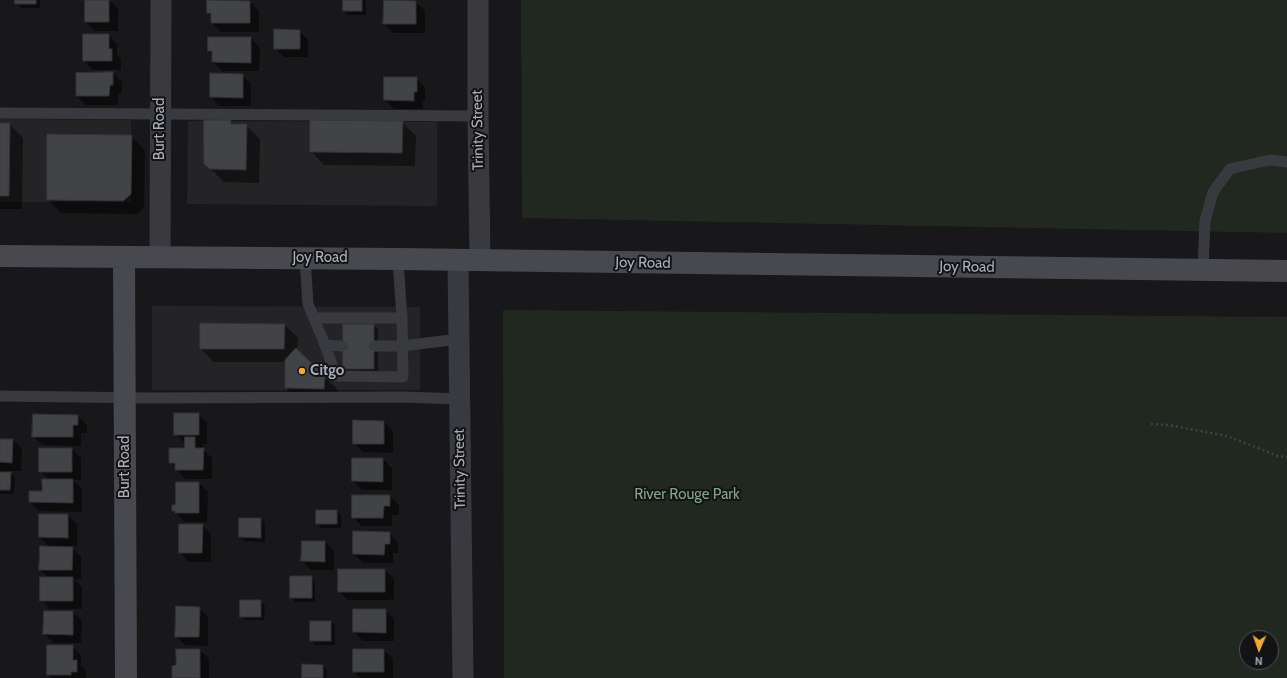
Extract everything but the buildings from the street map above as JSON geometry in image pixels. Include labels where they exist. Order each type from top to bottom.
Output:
[{"type":"main road","name":"Joy Road","points":[[0,256],[398,259],[1287,271]]},
{"type":"main road","name":"Burt Road","points":[[124,257],[126,678]]},
{"type":"street","name":"Burt Road","points":[[160,257],[161,0]]},
{"type":"street","name":"Trinity Street","points":[[478,0],[480,260]]},
{"type":"street","name":"Trinity Street","points":[[458,260],[462,678]]},
{"type":"lane","points":[[0,113],[478,116]]},
{"type":"lane","points":[[1204,270],[1205,221],[1213,192],[1230,169],[1269,160],[1287,162]]},
{"type":"lane","points":[[305,258],[308,304],[336,376],[402,377],[402,318],[398,259]]},
{"type":"lane","points":[[314,318],[402,318]]},
{"type":"lane","points":[[374,346],[402,346],[459,339]]},
{"type":"lane","points":[[325,346],[343,346]]},
{"type":"lane","points":[[0,396],[124,398],[403,397],[460,399]]},
{"type":"path","points":[[1150,424],[1168,425],[1227,436],[1278,456],[1287,457]]},
{"type":"shaded area","points":[[0,119],[131,120],[131,202],[0,202]]},
{"type":"shaded area","points":[[188,121],[437,122],[437,206],[187,204]]},
{"type":"shaded area","points":[[152,306],[420,307],[420,390],[152,390]]},
{"type":"green space","points":[[521,0],[1287,0],[1287,233],[522,218]]},
{"type":"green space","name":"River Rouge Park","points":[[503,310],[1287,317],[1287,678],[504,678]]},
{"type":"place","name":"Citgo","points":[[302,371]]}]
